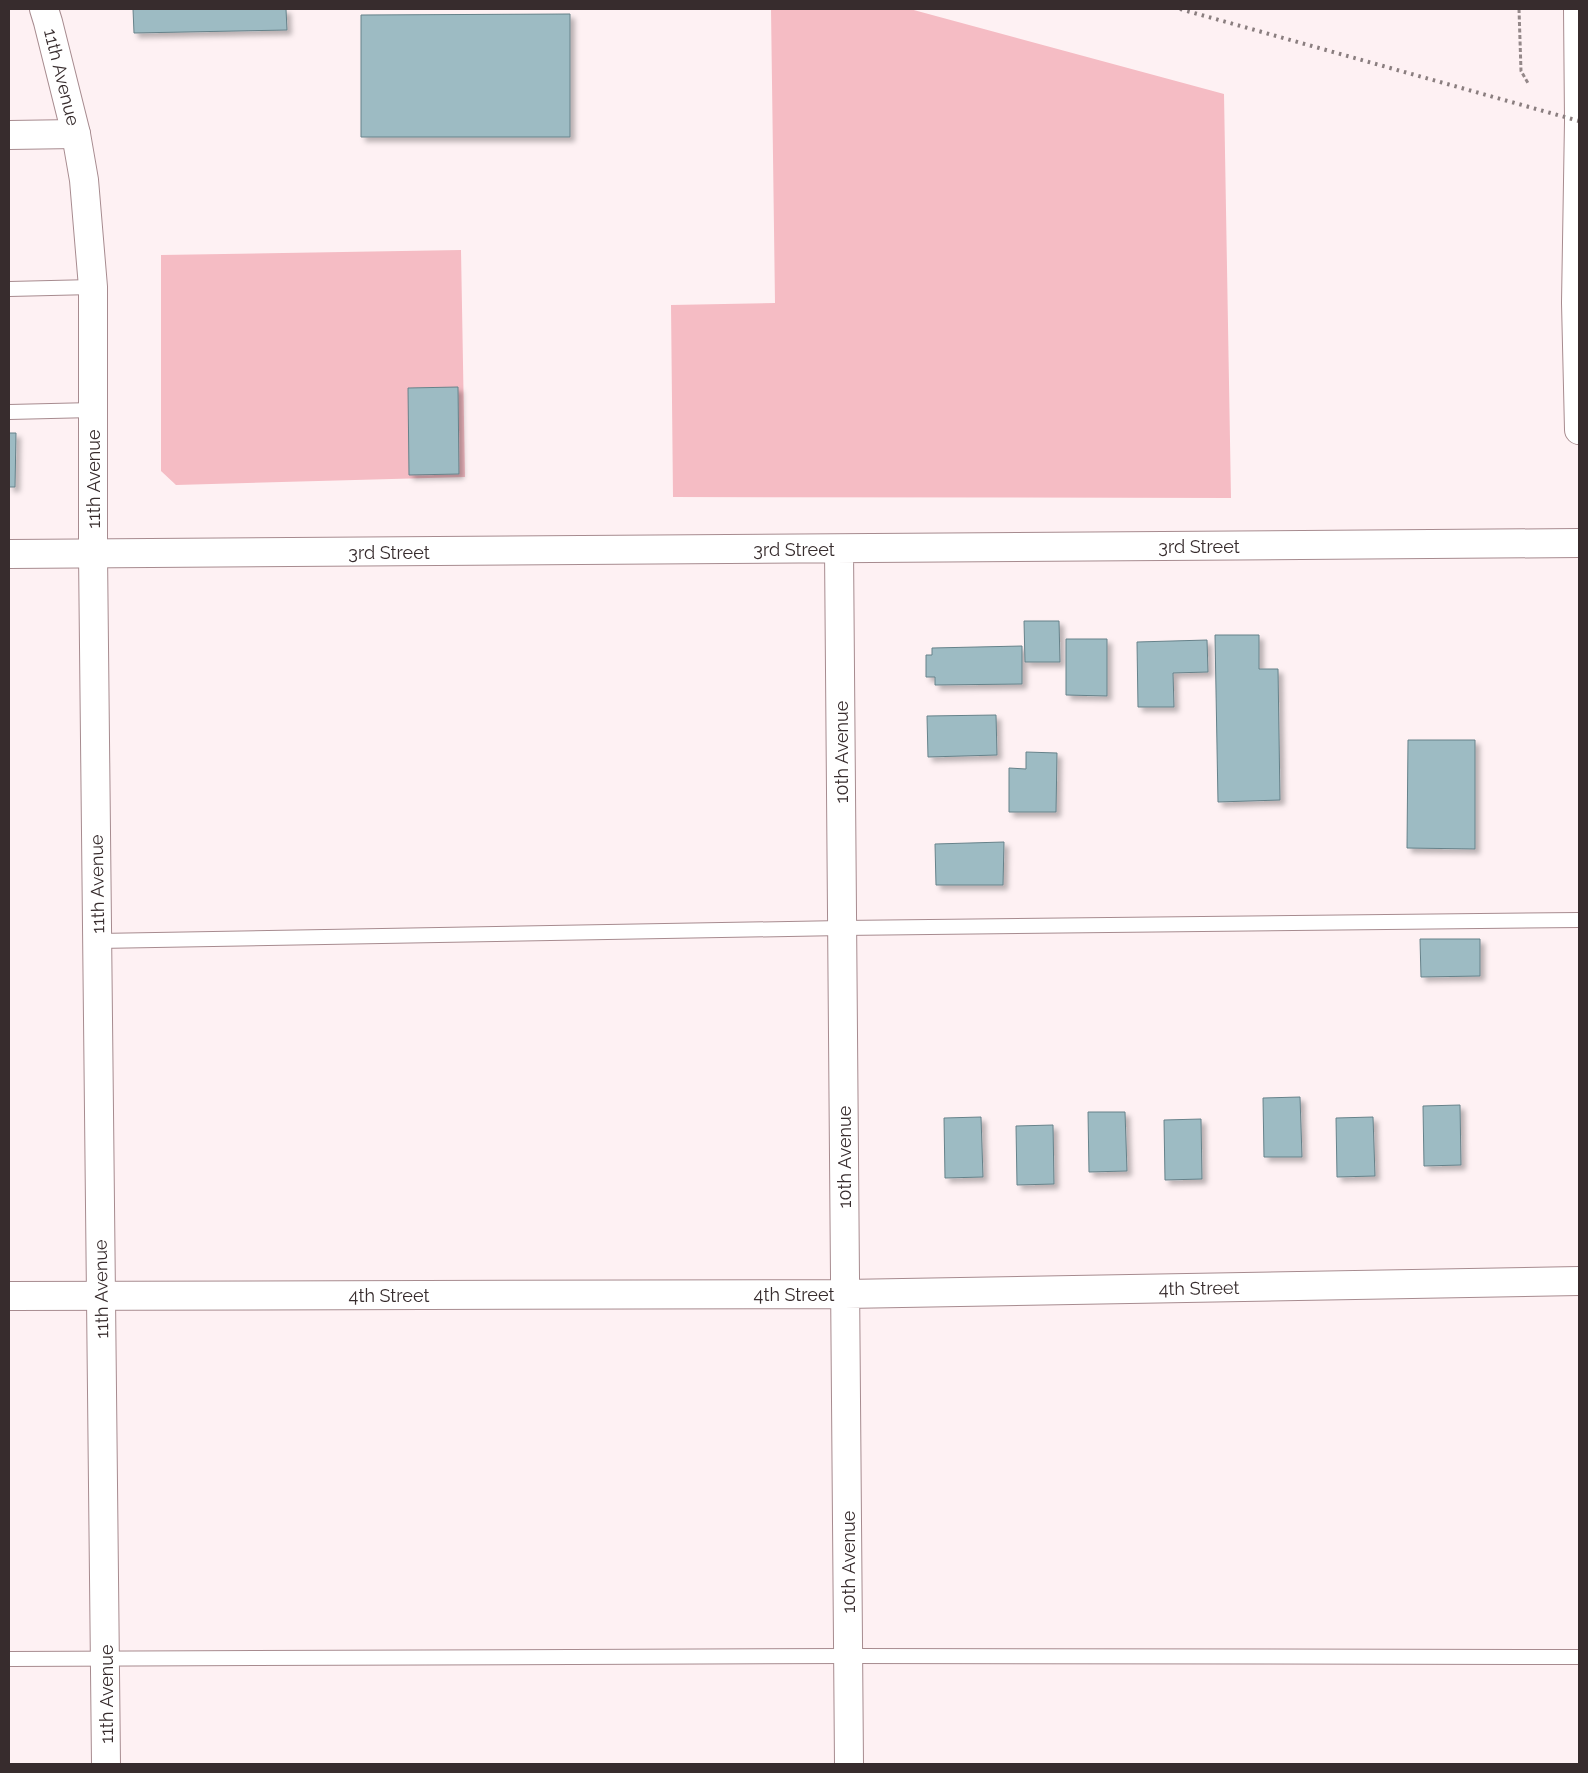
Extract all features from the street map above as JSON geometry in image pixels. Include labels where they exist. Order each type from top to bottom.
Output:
[{"type":"street","name":"11th Avenue","points":[[44,9],[76,134],[84,180],[93,286],[93,553],[106,1764]]},
{"type":"street","points":[[1578,9],[1579,121],[1576,303],[1579,430]]},
{"type":"street","points":[[9,135],[76,134]]},
{"type":"street","name":"3rd Street","points":[[9,554],[1579,543]]},
{"type":"street","name":"10th Avenue","points":[[839,549],[849,1764]]},
{"type":"street","name":"4th Street","points":[[9,1296],[845,1294],[1579,1281]]},
{"type":"lane","points":[[9,289],[93,286]]},
{"type":"lane","points":[[9,412],[93,410]]},
{"type":"lane","points":[[98,941],[842,928],[1579,920]]},
{"type":"lane","points":[[9,1659],[848,1656],[1579,1657]]},
{"type":"path","points":[[1519,9],[1521,71],[1528,83]]},
{"type":"shaded area","points":[[771,9],[910,9],[1224,94],[1231,498],[673,497],[671,305],[775,303]]},
{"type":"shaded area","points":[[461,250],[465,477],[176,485],[161,471],[161,255]]},
{"type":"building","points":[[133,9],[286,9],[287,30],[134,33]]},
{"type":"building","points":[[570,14],[570,137],[361,137],[361,15]]},
{"type":"building","points":[[458,387],[459,474],[409,475],[408,388]]},
{"type":"building","points":[[9,433],[16,433],[15,487],[9,487]]},
{"type":"building","points":[[1024,621],[1059,621],[1060,662],[1025,662]]},
{"type":"building","points":[[1215,635],[1259,635],[1259,669],[1278,669],[1280,800],[1218,802]]},
{"type":"building","points":[[1066,639],[1107,639],[1107,696],[1066,695]]},
{"type":"building","points":[[1207,640],[1208,672],[1173,673],[1174,707],[1138,707],[1137,642]]},
{"type":"building","points":[[1022,646],[1022,684],[935,685],[935,677],[926,677],[926,655],[932,655],[932,648]]},
{"type":"building","points":[[996,715],[997,755],[928,757],[927,716]]},
{"type":"building","points":[[1408,740],[1475,740],[1475,849],[1407,848]]},
{"type":"building","points":[[1026,752],[1057,753],[1056,812],[1009,812],[1009,768],[1026,769]]},
{"type":"building","points":[[1004,842],[1003,885],[936,885],[935,844]]},
{"type":"building","points":[[1420,939],[1480,939],[1480,976],[1421,977]]},
{"type":"building","points":[[1300,1097],[1302,1157],[1264,1157],[1263,1098]]},
{"type":"building","points":[[1460,1105],[1461,1165],[1424,1166],[1423,1106]]},
{"type":"building","points":[[1088,1112],[1125,1112],[1127,1171],[1089,1172]]},
{"type":"building","points":[[981,1117],[983,1177],[945,1178],[944,1118]]},
{"type":"building","points":[[1373,1117],[1375,1176],[1337,1177],[1336,1118]]},
{"type":"building","points":[[1201,1119],[1202,1179],[1165,1180],[1164,1120]]},
{"type":"building","points":[[1053,1125],[1054,1184],[1017,1185],[1016,1126]]},
{"type":"railway","points":[[1180,9],[1579,121]]}]
